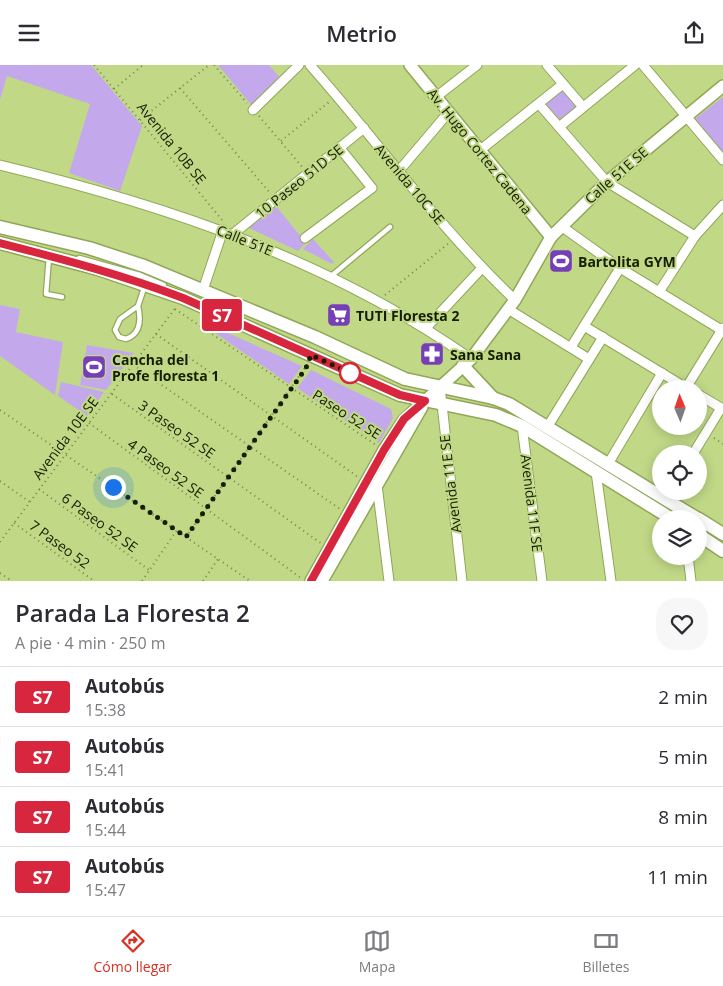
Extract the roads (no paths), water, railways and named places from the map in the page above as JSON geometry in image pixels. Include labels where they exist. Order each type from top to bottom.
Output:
[{"type":"main road","points":[[0,228],[89,248],[144,266],[315,337],[405,379],[436,396],[496,415],[522,426],[657,510]]},
{"type":"main road","points":[[0,243],[146,284],[179,303],[311,355],[400,395],[493,398],[509,404],[548,425],[608,464],[652,486]]},
{"type":"main road","points":[[467,363],[493,398]]},
{"type":"main road","points":[[675,500],[687,510]]},
{"type":"main road","points":[[707,525],[723,536]]},
{"type":"main road","points":[[707,540],[723,551]]},
{"type":"street","points":[[253,110],[299,65]]},
{"type":"street","name":"Avenida 10C SE","points":[[310,65],[337,95],[398,172],[512,304],[589,359]]},
{"type":"street","name":"Av. Hugo Cortez Cadena","points":[[410,65],[551,237]]},
{"type":"street","points":[[436,97],[477,65]]},
{"type":"street","points":[[547,65],[583,107]]},
{"type":"street","points":[[559,127],[635,65]]},
{"type":"street","points":[[643,65],[723,160]]},
{"type":"street","points":[[479,151],[563,84]]},
{"type":"street","points":[[685,116],[723,86]]},
{"type":"street","points":[[539,104],[607,182],[695,236]]},
{"type":"street","points":[[398,172],[448,113]]},
{"type":"street","name":"Calle 51E SE","points":[[371,484],[384,450],[404,419],[436,396],[467,363],[512,304],[551,237],[560,226],[607,182],[685,116]]},
{"type":"street","name":"10 Paseo 51D SE","points":[[233,234],[364,128]]},
{"type":"street","points":[[305,238],[372,188],[339,147]]},
{"type":"street","name":"Calle 51E","points":[[0,165],[74,183],[233,234],[330,277],[426,328],[467,363]]},
{"type":"street","points":[[659,292],[695,236],[723,205]]},
{"type":"street","points":[[560,226],[620,268],[722,330],[692,380]]},
{"type":"street","points":[[203,290],[223,230]]},
{"type":"street","points":[[426,328],[482,268]]},
{"type":"street","points":[[571,347],[620,268]]},
{"type":"street","points":[[584,326],[674,380]]},
{"type":"street","points":[[548,425],[603,337]]},
{"type":"street","points":[[608,464],[662,373]]},
{"type":"street","points":[[312,581],[348,514],[436,396]]},
{"type":"street","name":"Avenida 11E SE","points":[[436,396],[462,581]]},
{"type":"street","points":[[699,445],[722,408],[708,400]]},
{"type":"street","name":"Avenida 11F SE","points":[[522,426],[542,581]]},
{"type":"street","points":[[596,472],[611,581]]},
{"type":"street","points":[[322,581],[371,484]]},
{"type":"street","points":[[371,484],[390,581]]},
{"type":"street","points":[[689,565],[691,581]]},
{"type":"lane","points":[[330,277],[390,227]]},
{"type":"lane","points":[[0,228],[142,270],[436,396],[489,400],[507,406],[677,510]]},
{"type":"lane","points":[[0,238],[140,275],[398,388],[497,412],[524,424],[664,510]]},
{"type":"lane","points":[[49,256],[46,294],[62,297]]},
{"type":"lane","points":[[138,306],[140,318],[137,331],[133,337],[126,339],[119,337],[114,330],[117,324],[138,306],[146,284]]},
{"type":"lane","points":[[707,527],[723,536]]},
{"type":"lane","points":[[707,536],[723,546]]},
{"type":"place","name":"Bartolita GYM","points":[[561,261]]},
{"type":"place","name":"TUTI Floresta 2","points":[[339,315]]},
{"type":"place","name":"Sana Sana","points":[[432,354]]},
{"type":"place","name":"Cancha del Profe floresta 1","points":[[94,367]]}]
